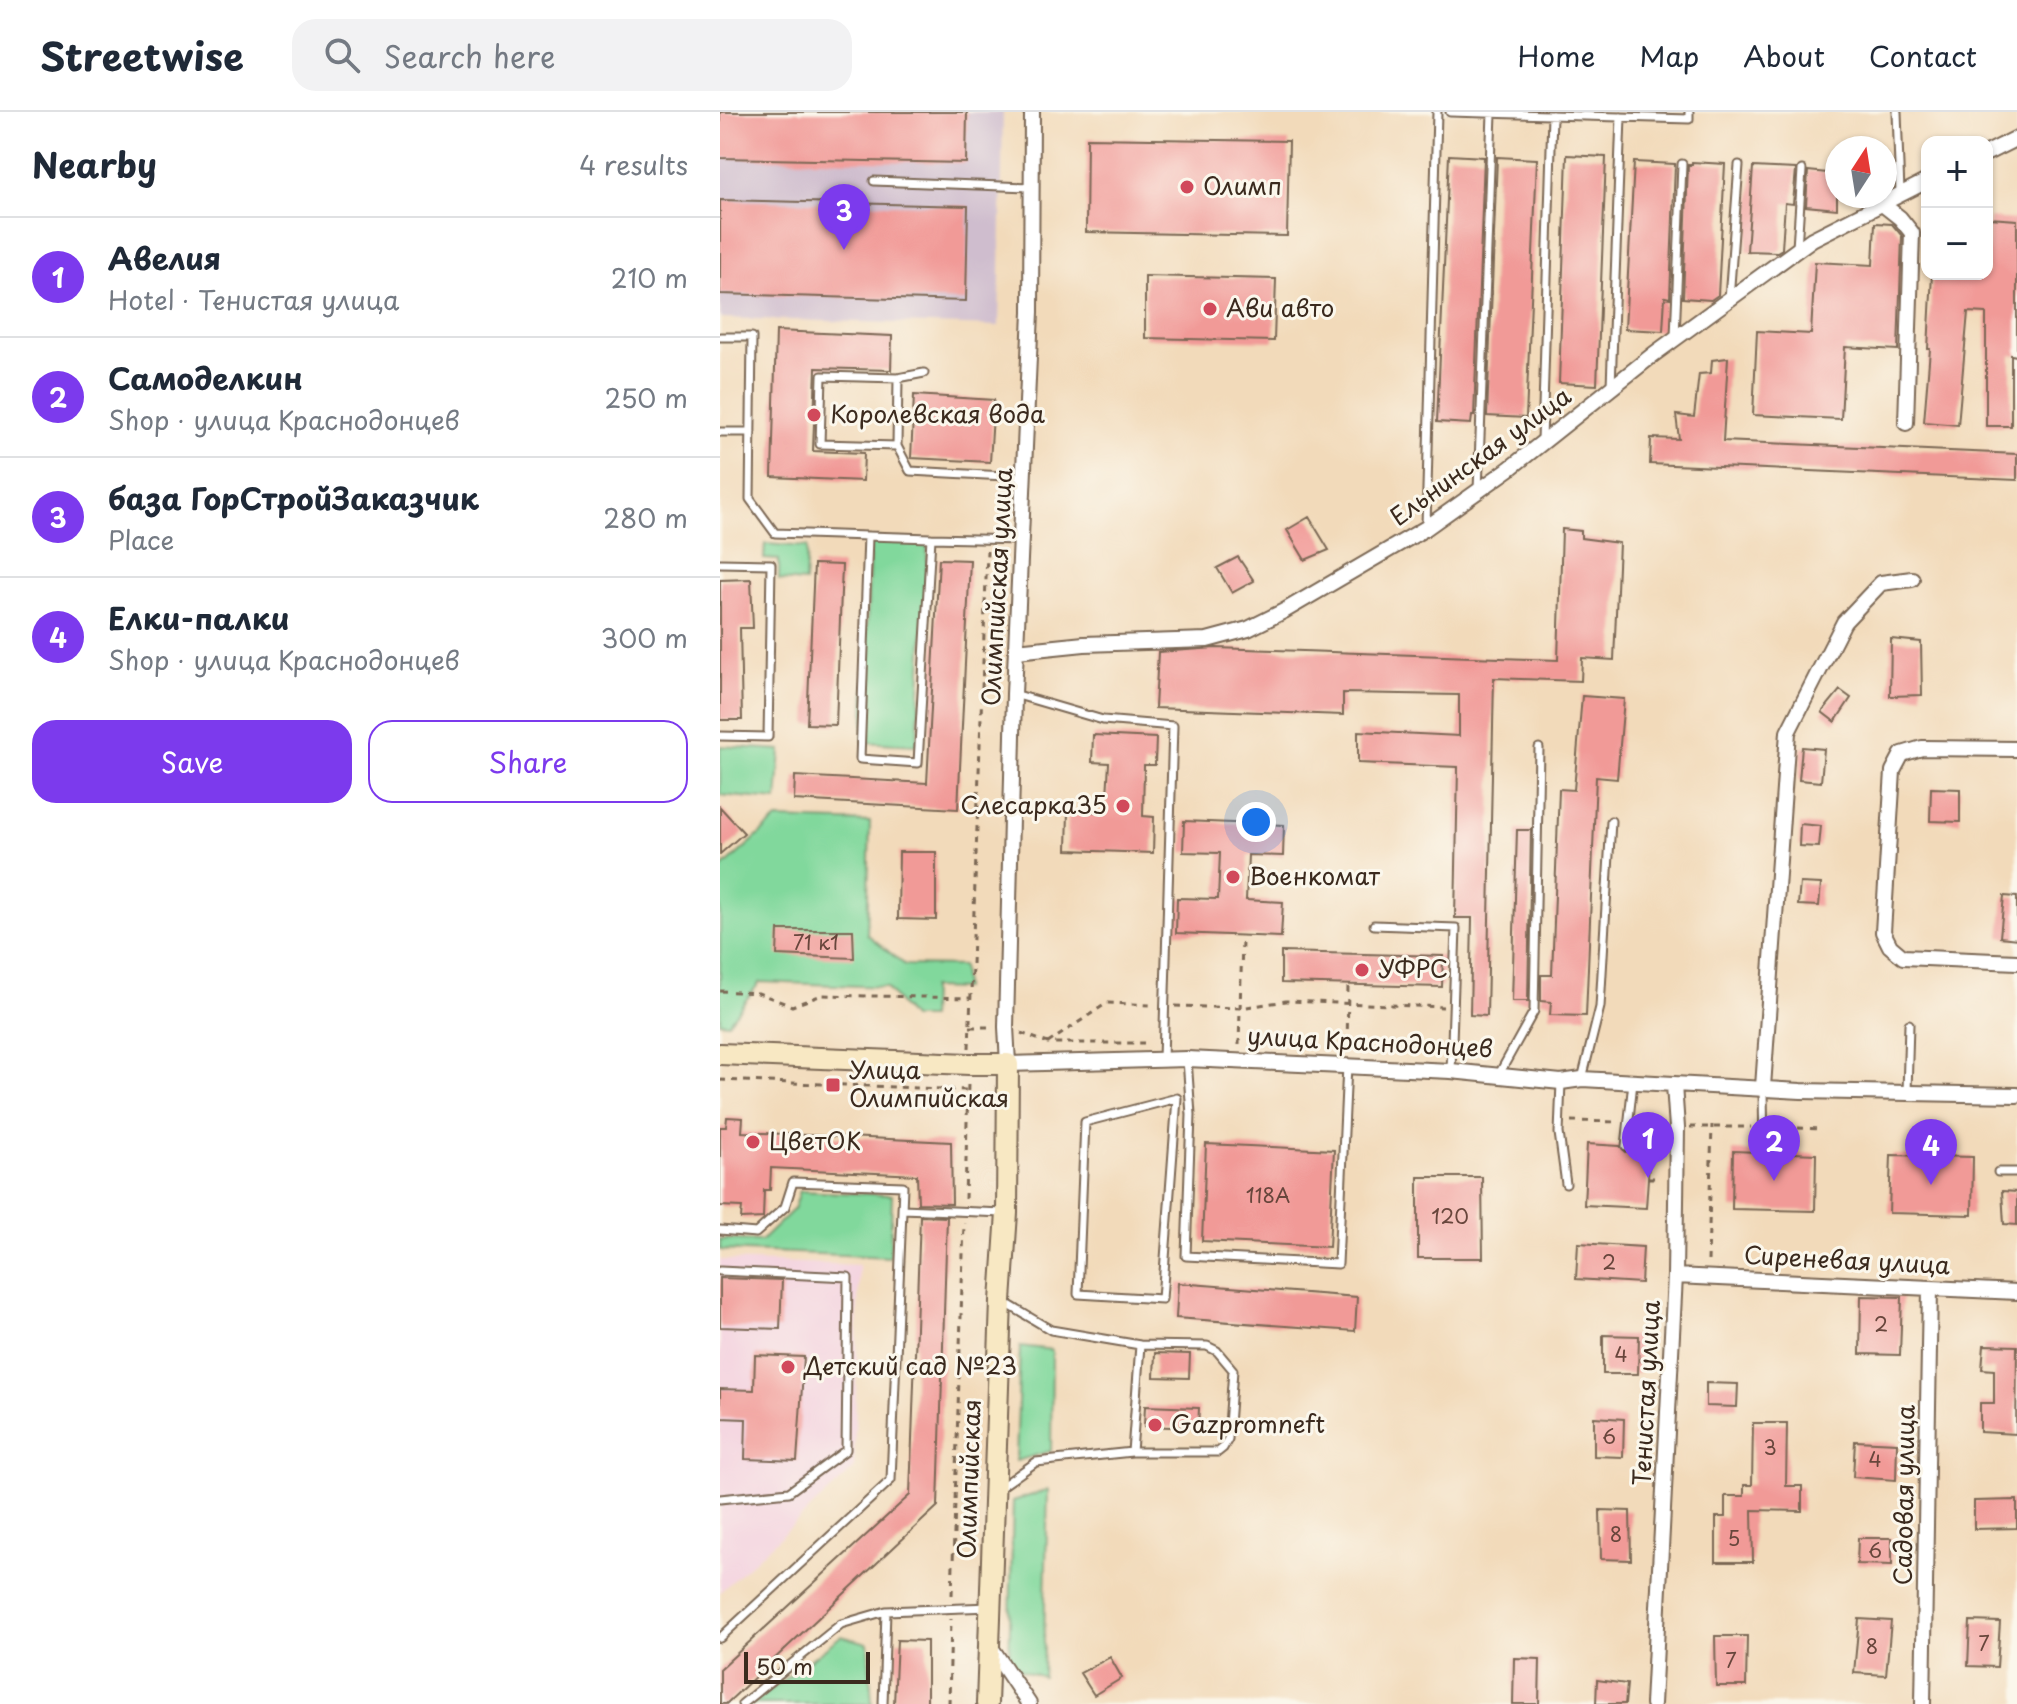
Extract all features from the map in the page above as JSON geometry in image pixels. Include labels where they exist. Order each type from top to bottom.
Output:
[{"type":"main road","name":"улица Краснодонцев","points":[[720,1054],[1008,1064]]},
{"type":"main road","name":"Олимпийская","points":[[987,1704],[1001,1301],[1007,1213],[1008,1064]]},
{"type":"street","name":"Олимпийская улица","points":[[1008,1064],[1006,1027],[1014,694],[1031,312],[1032,112]]},
{"type":"street","points":[[1993,150],[2017,138]]},
{"type":"street","name":"Ельнинская улица","points":[[1897,195],[1921,184]]},
{"type":"street","name":"Ельнинская улица","points":[[1016,651],[1084,644],[1207,640],[1248,629],[1320,595],[1478,491],[1675,339],[1812,239],[1871,208]]},
{"type":"street","points":[[1887,208],[1912,233],[1906,423]]},
{"type":"street","points":[[1763,1087],[1788,732],[1844,622],[1881,583],[1912,579]]},
{"type":"street","points":[[2017,749],[1922,748],[1902,754],[1893,771],[1883,932],[1890,946],[1903,957],[2017,962]]},
{"type":"street","name":"улица Краснодонцев","points":[[1008,1064],[1187,1059],[1451,1071],[1561,1082],[1582,1079],[1801,1091],[2017,1095]]},
{"type":"street","name":"Тенистая улица","points":[[1653,1704],[1675,1276],[1670,1178],[1677,1128],[1674,1085]]},
{"type":"street","name":"Сиреневая улица","points":[[1675,1276],[2017,1292]]},
{"type":"street","name":"Садовая улица","points":[[1923,1704],[1930,1288]]},
{"type":"street","points":[[989,1646],[1029,1704]]},
{"type":"lane","points":[[1426,528],[1437,112]]},
{"type":"lane","points":[[1450,112],[1689,119],[1689,112]]},
{"type":"lane","points":[[1897,112],[1900,193]]},
{"type":"lane","points":[[1478,491],[1492,113]]},
{"type":"lane","points":[[1542,442],[1552,115]]},
{"type":"lane","points":[[1611,388],[1621,117]]},
{"type":"lane","points":[[1675,339],[1682,164]]},
{"type":"lane","points":[[1729,299],[1739,165]]},
{"type":"lane","points":[[1797,250],[1802,170]]},
{"type":"lane","points":[[874,181],[1030,187]]},
{"type":"lane","points":[[720,337],[752,337],[750,499],[775,533],[1021,540]]},
{"type":"lane","points":[[897,446],[820,444],[822,376],[898,378],[924,373]]},
{"type":"lane","points":[[898,378],[897,446],[910,471],[1025,477]]},
{"type":"lane","points":[[720,432],[751,432]]},
{"type":"lane","points":[[868,536],[860,759],[918,763],[931,538]]},
{"type":"lane","points":[[720,563],[771,564],[768,737],[720,736]]},
{"type":"lane","points":[[1014,694],[1103,720],[1173,726],[1163,1059]]},
{"type":"lane","points":[[1498,1076],[1534,1011],[1539,748]]},
{"type":"lane","points":[[1582,1079],[1600,1007],[1611,821]]},
{"type":"lane","points":[[1374,925],[1456,928],[1451,1071]]},
{"type":"lane","points":[[1907,1093],[1909,1024]]},
{"type":"lane","points":[[1187,1059],[1191,1115],[1186,1256],[1338,1264],[1347,1065]]},
{"type":"lane","points":[[1561,1082],[1559,1133],[1566,1184]]},
{"type":"lane","points":[[1626,1146],[1633,1082]]},
{"type":"lane","points":[[1763,1087],[1764,1152]]},
{"type":"lane","points":[[1177,1098],[1162,1299],[1078,1294],[1085,1122],[1177,1098]]},
{"type":"lane","points":[[1998,1172],[2017,1172]]},
{"type":"lane","points":[[720,1230],[756,1233],[785,1207],[793,1182],[903,1186],[891,1480],[720,1638]]},
{"type":"lane","points":[[902,1209],[1007,1213]]},
{"type":"lane","points":[[720,1271],[848,1277],[846,1450],[789,1492],[720,1499]]},
{"type":"lane","points":[[996,1490],[1036,1462],[1132,1452],[1203,1453],[1223,1448],[1228,1439],[1233,1370],[1225,1357],[1207,1346],[1140,1345],[1051,1330],[1001,1301]]},
{"type":"lane","points":[[1132,1452],[1140,1345]]},
{"type":"lane","points":[[742,1704],[841,1624],[886,1611],[990,1607]]},
{"type":"lane","points":[[883,1704],[886,1611]]},
{"type":"path","points":[[1239,1061],[1242,941]]},
{"type":"path","points":[[1347,1065],[1348,985]]},
{"type":"path","points":[[720,991],[758,993],[792,1006],[822,995],[971,998]]},
{"type":"path","points":[[1048,1043],[1107,1003],[1240,1008],[1286,1001],[1454,1007]]},
{"type":"path","points":[[970,1027],[1006,1027],[1048,1043],[1163,1043]]},
{"type":"path","points":[[720,1080],[968,1090]]},
{"type":"path","points":[[1707,1276],[1712,1125]]},
{"type":"path","points":[[1648,1178],[1670,1178]]},
{"type":"path","points":[[949,1704],[952,1609]]},
{"type":"shaded area","points":[[720,112],[1003,112],[999,326],[720,318]]},
{"type":"shaded area","name":"Детский сад №23","points":[[720,1260],[859,1265],[854,1469],[720,1592]]},
{"type":"green space","points":[[870,538],[928,541],[917,745],[863,742]]},
{"type":"green space","points":[[765,544],[807,547],[805,582],[779,580],[779,560],[764,559]]},
{"type":"green space","points":[[720,746],[781,750],[777,800],[720,795]]},
{"type":"green space","points":[[777,819],[870,822],[867,934],[905,965],[962,966],[964,989],[931,988],[930,1018],[911,1018],[886,987],[760,982],[728,1023],[720,1022],[720,870]]},
{"type":"green space","points":[[800,1191],[892,1195],[890,1257],[720,1250],[720,1239],[761,1241],[794,1209]]},
{"type":"green space","points":[[1020,1346],[1052,1350],[1051,1451],[1016,1461]]},
{"type":"green space","points":[[1048,1490],[1043,1677],[1009,1666],[1013,1501]]},
{"type":"green space","points":[[841,1636],[868,1643],[872,1704],[752,1704]]},
{"type":"building","points":[[720,112],[967,112],[966,163],[720,158]]},
{"type":"building","name":"Олимп","points":[[1087,138],[1289,141],[1287,236],[1086,232]]},
{"type":"building","points":[[1449,155],[1484,157],[1474,416],[1471,424],[1437,422]]},
{"type":"building","points":[[1567,155],[1606,157],[1597,385],[1559,383]]},
{"type":"building","points":[[1497,157],[1537,159],[1526,418],[1487,416]]},
{"type":"building","points":[[1634,162],[1675,164],[1670,298],[1665,297],[1663,331],[1625,329]]},
{"type":"building","points":[[1692,162],[1725,164],[1718,295],[1711,300],[1683,298],[1688,165]]},
{"type":"building","points":[[1753,167],[1796,169],[1793,204],[1785,203],[1782,249],[1777,252],[1747,251]]},
{"type":"building","points":[[1808,171],[1825,173],[1825,208],[1806,206]]},
{"type":"building","points":[[720,200],[968,206],[966,301],[720,294]]},
{"type":"building","points":[[1993,218],[2017,220],[2017,356],[2011,355],[2011,426],[1986,426],[1986,313],[1968,312],[1958,425],[1924,422],[1932,280],[1993,280]]},
{"type":"building","points":[[1875,223],[1892,224],[1902,236],[1898,350],[1845,347],[1841,419],[1753,415],[1757,331],[1811,334],[1815,262],[1873,265]]},
{"type":"building","name":"Ави авто","points":[[1145,276],[1276,279],[1274,341],[1145,338]]},
{"type":"building","points":[[776,331],[892,336],[891,370],[816,368],[813,451],[864,453],[863,481],[772,477]]},
{"type":"building","points":[[1728,358],[1723,441],[2017,454],[2017,480],[1650,464],[1651,438],[1679,439],[1676,415],[1694,417],[1699,374],[1711,373],[1712,360]]},
{"type":"building","points":[[914,395],[994,400],[990,462],[911,458]]},
{"type":"building","points":[[1309,517],[1329,550],[1305,560],[1287,530]]},
{"type":"building","points":[[1562,529],[1581,531],[1581,538],[1619,543],[1614,660],[1582,658],[1581,681],[1494,678],[1487,1016],[1470,1015],[1472,918],[1455,918],[1458,767],[1358,763],[1358,731],[1459,736],[1459,695],[1343,693],[1343,715],[1155,708],[1158,652],[1216,648],[1558,660]]},
{"type":"building","points":[[1238,557],[1254,581],[1232,593],[1217,568]]},
{"type":"building","points":[[939,559],[970,560],[958,809],[794,800],[795,776],[927,783]]},
{"type":"building","points":[[814,564],[842,565],[836,725],[807,724]]},
{"type":"building","points":[[751,579],[753,628],[740,628],[742,720],[720,720],[720,580]]},
{"type":"building","points":[[1891,639],[1921,642],[1922,695],[1890,696]]},
{"type":"building","points":[[1840,690],[1851,698],[1835,722],[1822,712]]},
{"type":"building","points":[[1582,696],[1624,699],[1617,779],[1596,777],[1586,1016],[1550,1015],[1551,1002],[1541,1001],[1541,975],[1552,975],[1559,789],[1574,790]]},
{"type":"building","points":[[1093,735],[1156,738],[1155,765],[1144,765],[1143,816],[1154,817],[1153,853],[1067,850],[1068,811],[1106,812],[1109,763],[1092,762]]},
{"type":"building","points":[[1802,747],[1824,749],[1821,782],[1799,780]]},
{"type":"building","points":[[1931,788],[1960,789],[1960,822],[1930,821]]},
{"type":"building","points":[[720,807],[744,833],[720,854]]},
{"type":"building","name":"Военкомат","points":[[1184,821],[1284,825],[1283,856],[1248,855],[1246,900],[1283,902],[1281,937],[1176,933],[1177,898],[1218,899],[1220,853],[1183,852]]},
{"type":"building","points":[[1800,824],[1821,826],[1819,847],[1799,846]]},
{"type":"building","points":[[1517,830],[1531,830],[1528,1001],[1512,1001]]},
{"type":"building","points":[[899,852],[936,852],[936,920],[898,919]]},
{"type":"building","points":[[1800,883],[1821,884],[1819,906],[1798,905]]},
{"type":"building","points":[[2004,896],[2017,897],[2017,939],[2000,937]]},
{"type":"building","points":[[778,930],[853,930],[854,958],[777,955]]},
{"type":"building","name":"УФРС","points":[[1281,952],[1443,956],[1442,987],[1281,983]]},
{"type":"building","points":[[727,1117],[743,1118],[742,1132],[951,1142],[952,1204],[918,1203],[917,1175],[771,1168],[770,1190],[764,1190],[763,1218],[741,1219],[742,1207],[720,1206],[720,1127],[726,1127]]},
{"type":"building","points":[[1206,1144],[1334,1150],[1329,1247],[1202,1241]]},
{"type":"building","points":[[1587,1144],[1620,1146],[1626,1152],[1632,1147],[1650,1148],[1646,1208],[1584,1205]]},
{"type":"building","points":[[1733,1151],[1758,1152],[1763,1158],[1768,1157],[1770,1152],[1816,1154],[1815,1211],[1732,1209]]},
{"type":"building","points":[[1891,1155],[1973,1157],[1972,1215],[1889,1213]]},
{"type":"building","points":[[1418,1177],[1482,1177],[1483,1258],[1418,1258]]},
{"type":"building","points":[[2002,1191],[2017,1192],[2017,1225],[2004,1224]]},
{"type":"building","points":[[920,1216],[947,1217],[938,1506],[726,1704],[720,1704],[720,1669],[910,1495]]},
{"type":"building","points":[[1578,1243],[1643,1247],[1641,1283],[1576,1279]]},
{"type":"building","points":[[720,1278],[782,1280],[780,1329],[720,1327]]},
{"type":"building","points":[[1178,1283],[1357,1297],[1355,1331],[1176,1318]]},
{"type":"building","points":[[1861,1296],[1902,1297],[1900,1355],[1860,1354]]},
{"type":"building","points":[[1603,1335],[1639,1336],[1638,1374],[1603,1374]]},
{"type":"building","points":[[1984,1345],[2017,1346],[2016,1434],[1980,1432],[1980,1403],[1994,1403],[1994,1370],[1982,1369]]},
{"type":"building","points":[[1155,1353],[1190,1354],[1189,1378],[1154,1377]]},
{"type":"building","points":[[755,1355],[804,1357],[797,1461],[745,1459],[746,1419],[720,1418],[720,1389],[754,1390]]},
{"type":"building","points":[[1706,1383],[1738,1384],[1737,1407],[1706,1406]]},
{"type":"building","points":[[1145,1406],[1199,1408],[1198,1428],[1144,1426]]},
{"type":"building","points":[[1594,1417],[1624,1419],[1623,1457],[1594,1456]]},
{"type":"building","points":[[1753,1423],[1787,1423],[1786,1486],[1802,1486],[1802,1511],[1752,1510],[1753,1562],[1716,1562],[1716,1517],[1725,1517],[1725,1496],[1744,1496],[1744,1485],[1752,1485]]},
{"type":"building","points":[[1855,1441],[1897,1443],[1896,1480],[1853,1477]]},
{"type":"building","points":[[2017,1500],[2017,1528],[1974,1529],[1974,1501]]},
{"type":"building","points":[[1600,1510],[1630,1511],[1631,1560],[1601,1559]]},
{"type":"building","points":[[1858,1538],[1892,1538],[1892,1565],[1857,1564]]},
{"type":"building","points":[[1859,1619],[1891,1621],[1886,1675],[1854,1673]]},
{"type":"building","points":[[1970,1621],[2000,1622],[1997,1667],[1968,1666]]},
{"type":"building","points":[[1715,1636],[1747,1636],[1746,1686],[1716,1686]]},
{"type":"building","points":[[897,1640],[927,1641],[927,1704],[894,1704]]},
{"type":"building","points":[[1110,1657],[1122,1678],[1094,1695],[1080,1673]]},
{"type":"building","points":[[1514,1658],[1540,1659],[1539,1704],[1513,1704]]},
{"type":"building","points":[[1597,1680],[1627,1684],[1625,1704],[1596,1704]]},
{"type":"place","name":"Олимп","points":[[1187,187]]},
{"type":"place","name":"база ГорСтройЗаказчик","points":[[844,250]]},
{"type":"place","name":"Ави авто","points":[[1210,309]]},
{"type":"place","name":"Королевская вода","points":[[814,415]]},
{"type":"place","name":"Слесарка35","points":[[1123,806]]},
{"type":"place","name":"Военкомат","points":[[1233,877]]},
{"type":"place","name":"УФРС","points":[[1362,970]]},
{"type":"place","name":"Улица Олимпийская","points":[[833,1085]]},
{"type":"place","name":"ЦветОК","points":[[753,1142]]},
{"type":"place","name":"Авелия","points":[[1648,1178]]},
{"type":"place","name":"Самоделкин","points":[[1774,1181]]},
{"type":"place","name":"Елки-палки","points":[[1931,1185]]},
{"type":"place","name":"Детский сад №23","points":[[788,1367]]},
{"type":"place","name":"Gazpromneft","points":[[1155,1425]]}]
